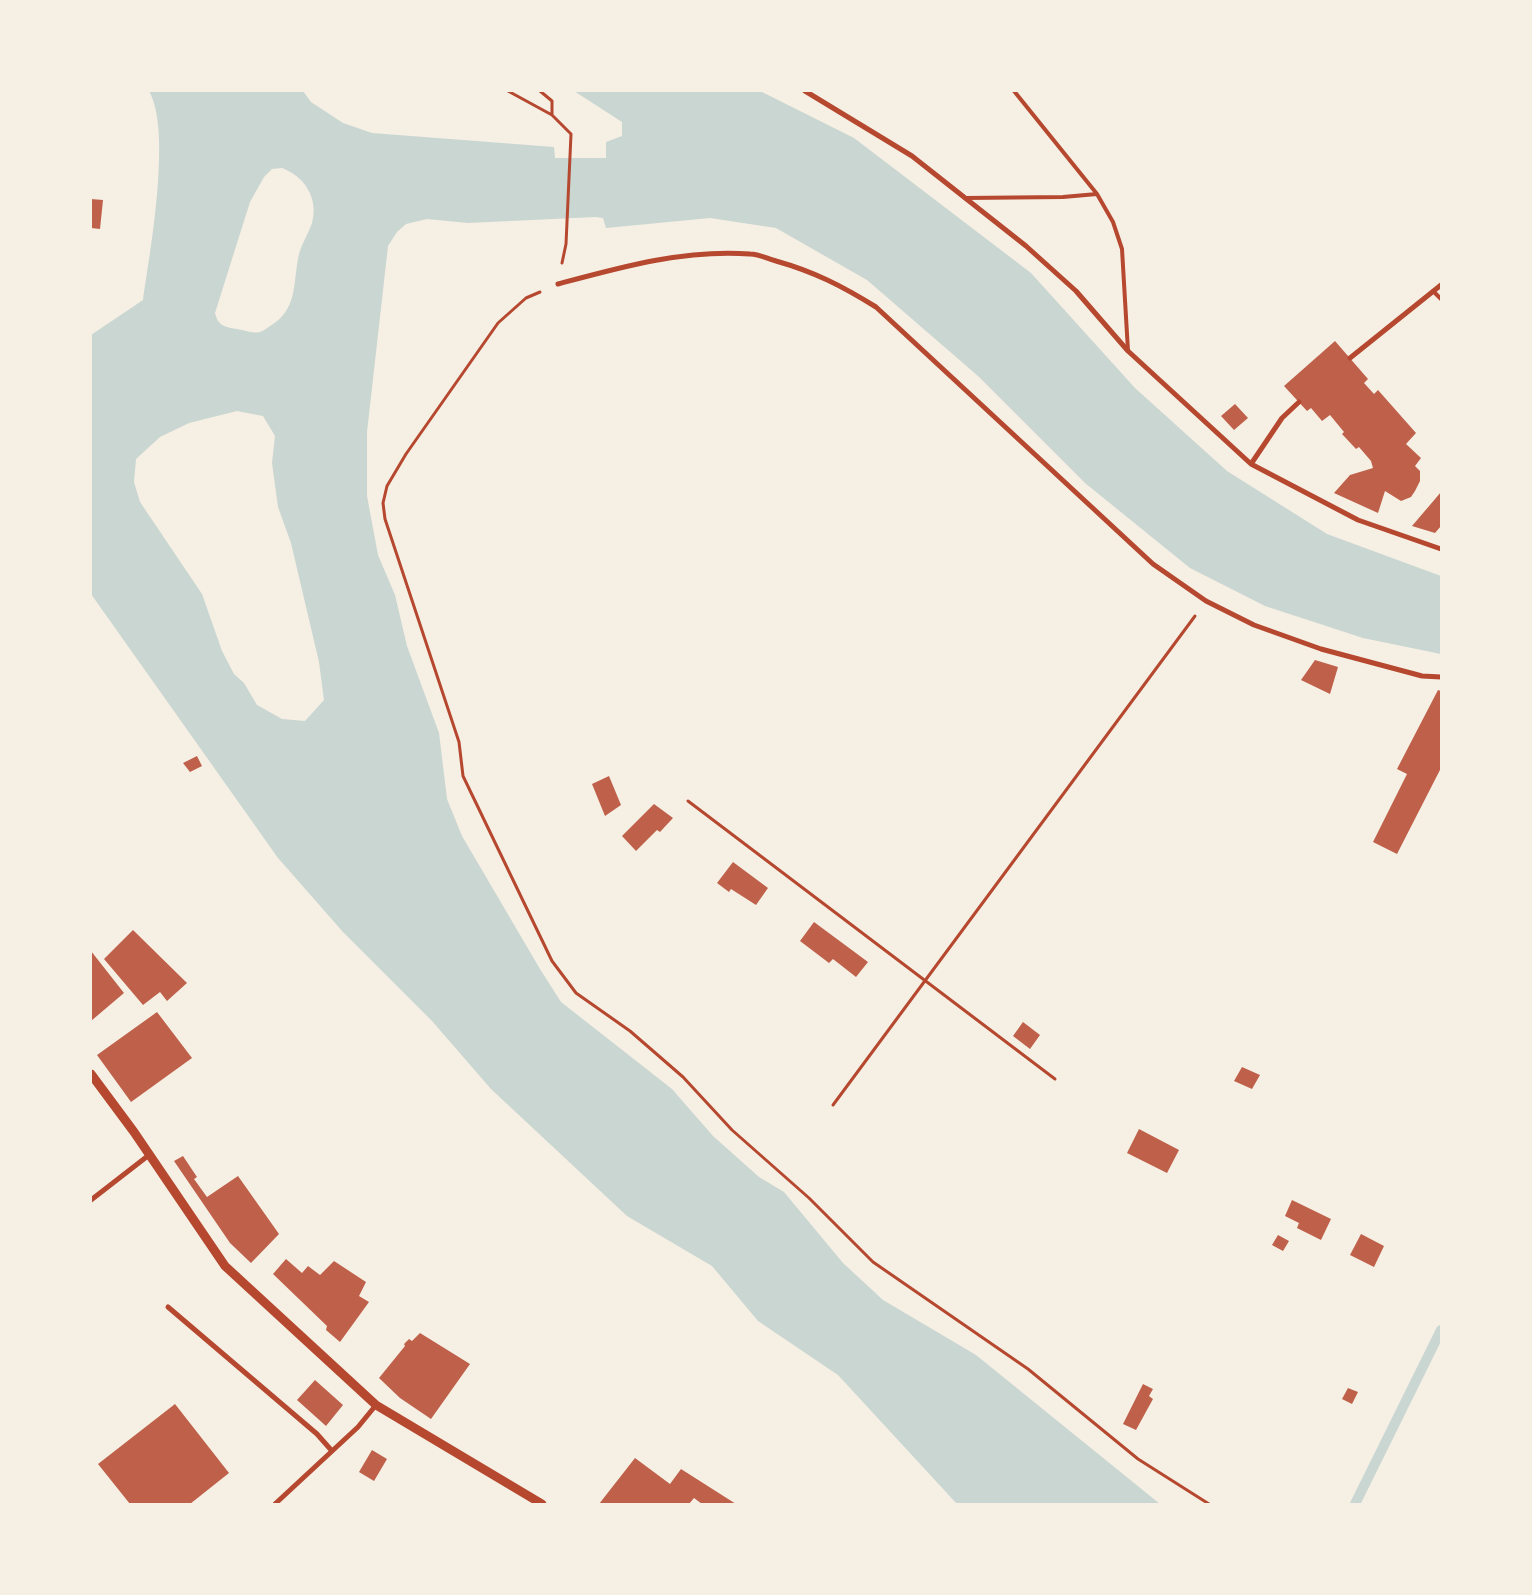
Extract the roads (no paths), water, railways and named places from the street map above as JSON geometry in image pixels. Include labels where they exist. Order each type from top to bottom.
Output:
[{"type":"street","points":[[805,91],[912,156],[1026,246],[1076,291],[1128,352],[1252,464],[1358,520],[1441,549]]},
{"type":"street","points":[[558,284],[628,265],[696,254],[752,254],[796,267],[837,283],[876,307],[1153,564],[1206,601],[1254,625],[1321,650],[1422,676],[1441,676]]},
{"type":"street","points":[[1350,358],[1441,285]]},
{"type":"street","points":[[1252,464],[1282,418],[1299,402]]},
{"type":"street","points":[[91,1074],[225,1266],[376,1405],[542,1504]]},
{"type":"street","points":[[91,1200],[149,1155]]},
{"type":"street","points":[[168,1307],[317,1434],[332,1451]]},
{"type":"street","points":[[275,1504],[358,1427],[376,1405]]},
{"type":"lane","points":[[1014,91],[1097,194],[1113,222],[1122,249],[1128,352]]},
{"type":"lane","points":[[965,198],[1063,197],[1097,194]]},
{"type":"lane","points":[[1433,291],[1441,299]]},
{"type":"waterway","points":[[1355,1504],[1441,1330]]}]
